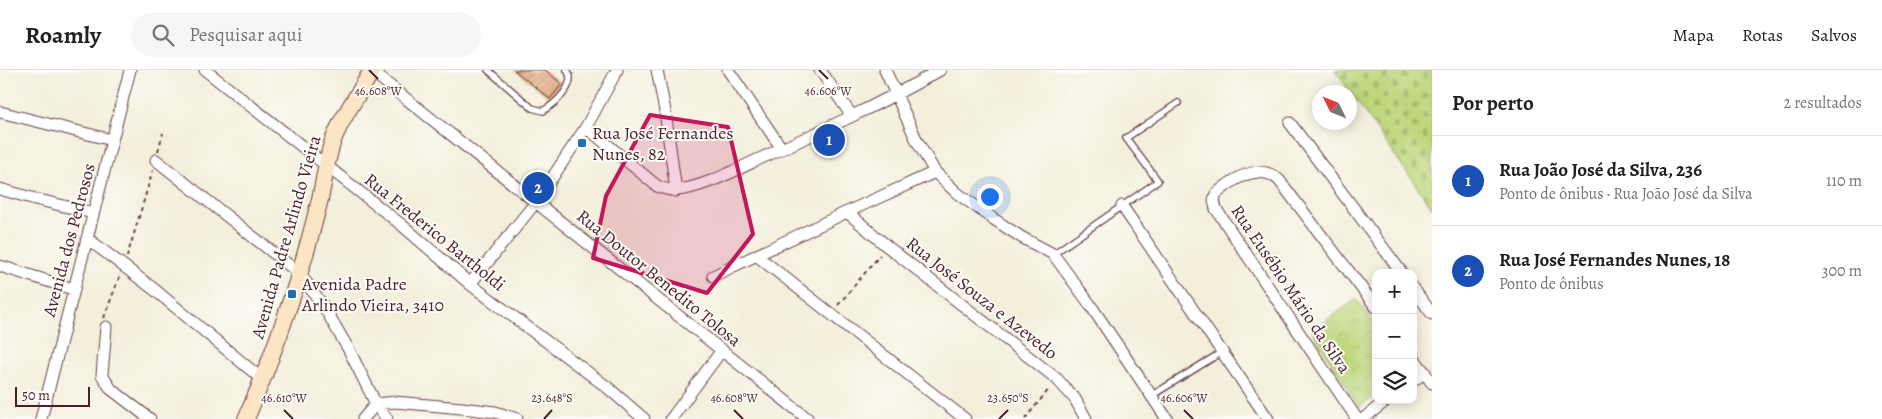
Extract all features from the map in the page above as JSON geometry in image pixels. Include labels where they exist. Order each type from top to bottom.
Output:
[{"type":"main road","name":"Avenida Padre Arlindo Vieira","points":[[246,419],[263,380],[300,274],[318,210],[331,147],[338,130],[371,70]]},
{"type":"street","name":"Avenida dos Pedrosos","points":[[41,419],[130,70]]},
{"type":"street","name":"Rua Frederico Bartholdi","points":[[205,70],[403,226],[470,284],[607,387],[644,419]]},
{"type":"street","name":"Rua Doutor Benedito Tolosa","points":[[371,70],[808,419]]},
{"type":"street","points":[[470,284],[536,202],[586,127],[617,70]]},
{"type":"street","points":[[657,70],[676,190]]},
{"type":"street","points":[[728,70],[782,149]]},
{"type":"street","points":[[820,70],[852,116]]},
{"type":"street","points":[[885,70],[917,141],[935,172],[957,193],[992,218],[1021,237],[1053,254],[1089,303],[1167,419]]},
{"type":"street","points":[[586,127],[656,186],[666,190],[691,188],[782,149],[852,116],[940,70]]},
{"type":"street","points":[[0,112],[112,140]]},
{"type":"street","points":[[1290,124],[1399,269]]},
{"type":"street","points":[[156,160],[300,274],[324,307],[349,350],[376,404],[387,419]]},
{"type":"street","name":"Rua Eusébio Mário da Silva","points":[[1357,419],[1216,209],[1214,200],[1216,194],[1244,176],[1265,171],[1273,174],[1332,247],[1372,302]]},
{"type":"street","points":[[714,276],[756,254],[935,172]]},
{"type":"street","points":[[0,189],[35,200],[93,213]]},
{"type":"street","points":[[1122,206],[1268,419]]},
{"type":"street","name":"Rua José Souza e Azevedo","points":[[847,212],[888,247],[1057,379],[1074,399],[1086,419]]},
{"type":"street","points":[[88,239],[224,346],[263,380]]},
{"type":"street","points":[[756,254],[965,419]]},
{"type":"street","points":[[0,266],[73,289]]},
{"type":"street","points":[[1417,293],[1432,314]]},
{"type":"street","points":[[106,328],[102,375],[111,389],[150,419]]},
{"type":"street","points":[[670,419],[722,350]]},
{"type":"street","points":[[1414,359],[1432,383]]},
{"type":"street","points":[[1417,378],[1424,372]]},
{"type":"street","points":[[363,419],[376,404],[395,402],[495,412],[517,419]]},
{"type":"street","points":[[1363,419],[1383,404]]},
{"type":"lane","points":[[488,70],[532,108],[543,111],[556,104],[570,84],[570,74],[567,70]]},
{"type":"lane","points":[[1053,254],[1158,181],[1126,138],[1178,103]]},
{"type":"lane","points":[[1151,396],[1222,352]]},
{"type":"path","points":[[106,328],[104,316],[124,266],[163,132]]},
{"type":"path","points":[[830,314],[888,247]]},
{"type":"path","points":[[1025,419],[1057,379]]},
{"type":"highlighted area","points":[[650,115],[728,127],[753,234],[707,293],[593,258],[606,196]]},
{"type":"green space","points":[[1335,70],[1432,70],[1432,208],[1357,101],[1357,85],[1346,85]]},
{"type":"green space","points":[[1356,299],[1372,321],[1372,398],[1359,407],[1312,331]]},
{"type":"building","points":[[514,70],[545,70],[562,84],[550,99]]},
{"type":"place","name":"Rua João José da Silva, 236","points":[[829,140]]},
{"type":"place","name":"Rua José Fernandes Nunes, 82","points":[[582,143]]},
{"type":"place","name":"Rua José Fernandes Nunes, 18","points":[[538,188]]},
{"type":"place","name":"Avenida Padre Arlindo Vieira, 3410","points":[[292,294]]}]
